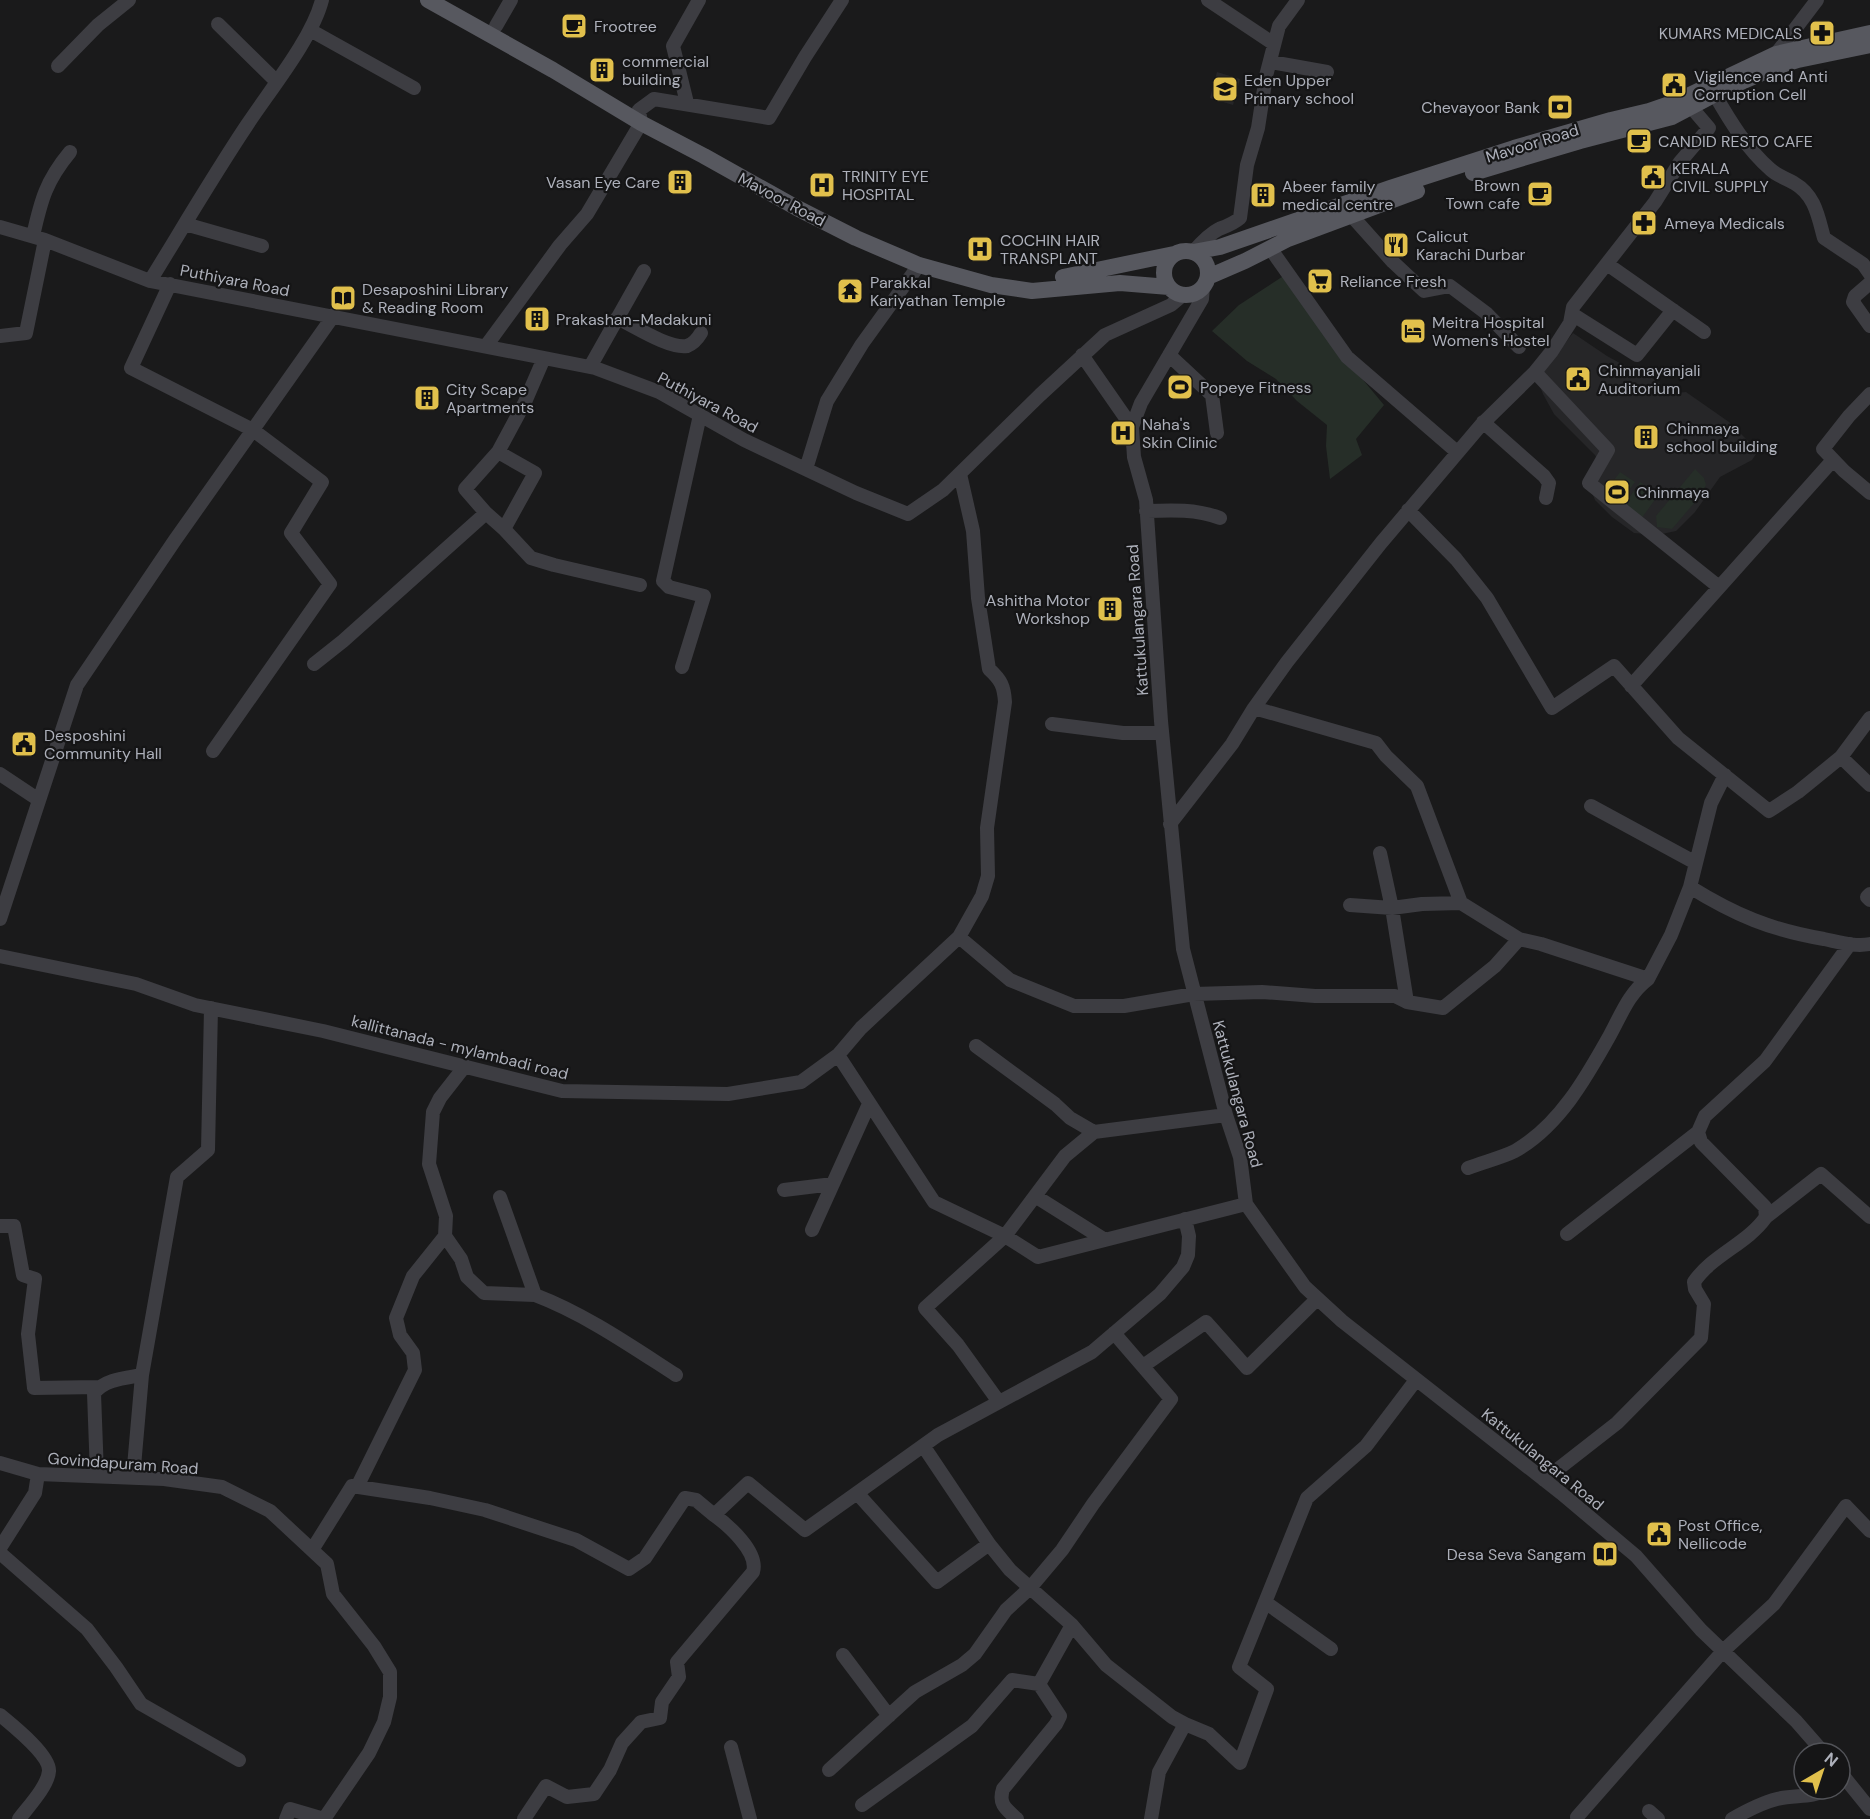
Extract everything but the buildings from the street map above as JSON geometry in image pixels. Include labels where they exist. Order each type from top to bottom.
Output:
[{"type":"main road","name":"Mavoor Road","points":[[428,0],[553,70],[861,229],[948,264],[993,275],[1045,280],[1186,251],[1193,252],[1220,247],[1514,148],[1649,111],[1778,60],[1870,33]]},
{"type":"main road","name":"Mavoor Road","points":[[449,0],[496,26],[640,116],[822,221],[919,265],[991,285],[1032,291],[1120,283],[1196,292],[1205,282],[1288,239],[1351,215],[1466,175],[1580,141],[1672,117],[1778,60],[1870,45]]},
{"type":"main road","points":[[1193,252],[1205,261],[1208,270],[1205,282]]},
{"type":"main road","points":[[1174,254],[1167,262],[1164,271],[1177,290]]},
{"type":"street","points":[[58,66],[98,26],[129,0]]},
{"type":"street","points":[[150,281],[245,128],[310,30],[319,14],[322,0]]},
{"type":"street","points":[[496,26],[512,0]]},
{"type":"street","points":[[687,103],[673,46],[699,0]]},
{"type":"street","points":[[486,346],[560,244],[587,214],[640,116],[654,99],[769,118],[842,0]]},
{"type":"street","points":[[1208,0],[1274,44]]},
{"type":"street","points":[[1193,252],[1218,230],[1230,226],[1240,218],[1248,165],[1258,128],[1274,44],[1279,26],[1298,0]]},
{"type":"street","points":[[1778,60],[1817,0]]},
{"type":"street","points":[[218,24],[276,81]]},
{"type":"street","points":[[310,30],[414,88]]},
{"type":"street","points":[[1270,62],[1328,72]]},
{"type":"street","points":[[1715,95],[1727,116],[1759,158],[1772,171],[1801,187],[1810,197],[1816,208],[1824,238],[1863,264],[1870,274]]},
{"type":"street","points":[[1170,824],[1232,744],[1254,708],[1329,608],[1408,510],[1484,422],[1535,372],[1552,351],[1570,323],[1573,307],[1655,202],[1680,162],[1709,128],[1691,107]]},
{"type":"street","points":[[0,336],[26,333],[39,238],[40,204],[46,185],[70,152]]},
{"type":"street","points":[[1351,215],[1393,262],[1424,291],[1450,286],[1486,313],[1519,346]]},
{"type":"street","points":[[185,224],[262,246]]},
{"type":"street","name":"Puthiyara Road","points":[[0,227],[39,238],[150,281],[334,315],[590,367],[660,393],[744,440],[856,494],[908,513],[943,490],[1040,394],[1104,335],[1171,305],[1177,290]]},
{"type":"street","points":[[1270,248],[1347,357],[1457,452]]},
{"type":"street","points":[[1607,264],[1704,332]]},
{"type":"street","points":[[806,469],[827,401],[862,344],[919,265]]},
{"type":"street","points":[[590,367],[644,271]]},
{"type":"street","name":"Kattukulangara Road","points":[[1205,282],[1202,299],[1141,403],[1132,427],[1134,458],[1146,501],[1162,733],[1183,949],[1226,1115],[1240,1157],[1246,1204],[1305,1287],[1317,1299],[1636,1556],[1701,1630],[1796,1721],[1814,1741]]},
{"type":"street","points":[[170,284],[130,368],[253,430],[322,482],[291,533],[330,584],[213,752]]},
{"type":"street","points":[[1870,284],[1855,296],[1854,302],[1870,326]]},
{"type":"street","points":[[1572,314],[1637,355],[1673,310]]},
{"type":"street","points":[[0,919],[77,685],[175,540],[334,315]]},
{"type":"street","points":[[617,318],[658,339],[676,345],[687,346],[702,333]]},
{"type":"street","points":[[1082,355],[1132,427]]},
{"type":"street","points":[[1169,355],[1212,395],[1218,433]]},
{"type":"street","points":[[544,358],[525,402],[498,452],[465,489],[531,558],[640,585]]},
{"type":"street","points":[[1535,372],[1608,450],[1589,483],[1719,587]]},
{"type":"street","points":[[1870,394],[1823,449],[1870,494]]},
{"type":"street","points":[[682,667],[704,596],[669,587],[663,581],[700,415]]},
{"type":"street","points":[[1484,422],[1544,476],[1549,483],[1546,498]]},
{"type":"street","points":[[498,452],[535,473],[504,529]]},
{"type":"street","points":[[1631,686],[1833,460]]},
{"type":"street","name":"kallittanada - mylambadi road","points":[[0,956],[136,984],[195,1005],[323,1030],[562,1091],[729,1094],[801,1082],[838,1055],[861,1028],[959,937],[982,896],[988,876],[987,828],[1005,702],[1004,687],[1000,678],[989,669],[978,598],[973,531],[960,474]]},
{"type":"street","points":[[1146,511],[1175,509],[1207,513],[1221,518]]},
{"type":"street","points":[[1408,510],[1456,559],[1487,598],[1552,708],[1614,666],[1678,738],[1770,811],[1798,792],[1841,757],[1870,718]]},
{"type":"street","points":[[314,664],[343,641],[486,513]]},
{"type":"street","points":[[1254,708],[1376,743],[1417,786],[1461,903]]},
{"type":"street","points":[[1052,724],[1123,734],[1162,733]]},
{"type":"street","points":[[1841,757],[1870,785]]},
{"type":"street","points":[[0,774],[39,800]]},
{"type":"street","points":[[1468,1168],[1515,1151],[1544,1129],[1572,1098],[1636,988],[1648,979],[1671,935],[1690,887],[1711,803],[1725,775]]},
{"type":"street","points":[[1591,806],[1696,863]]},
{"type":"street","points":[[1380,853],[1392,908],[1407,1002]]},
{"type":"street","points":[[1690,887],[1737,914],[1773,928],[1850,944],[1870,944]]},
{"type":"street","points":[[1870,894],[1867,897],[1870,900]]},
{"type":"street","points":[[1350,906],[1392,908],[1422,904],[1461,903],[1519,939],[1648,979]]},
{"type":"street","points":[[959,937],[1010,980],[1074,1005],[1124,1006],[1194,994],[1262,992],[1315,996],[1395,996],[1407,1002],[1443,1008],[1495,966],[1519,939]]},
{"type":"street","points":[[1567,1234],[1698,1132],[1705,1116],[1765,1060],[1850,944]]},
{"type":"street","points":[[133,1478],[142,1375],[177,1177],[208,1150],[211,1008]]},
{"type":"street","points":[[976,1046],[1055,1104],[1070,1118],[1094,1132]]},
{"type":"street","points":[[838,1055],[934,1202],[1005,1236],[1038,1257],[1246,1204]]},
{"type":"street","points":[[357,1487],[415,1370],[414,1353],[400,1335],[396,1318],[413,1276],[445,1236],[446,1216],[429,1164],[432,1112],[465,1066]]},
{"type":"street","points":[[812,1230],[869,1104]]},
{"type":"street","points":[[999,1402],[958,1345],[925,1308],[1005,1236],[1065,1156],[1094,1132],[1226,1115]]},
{"type":"street","points":[[1698,1132],[1701,1142],[1765,1207],[1766,1217]]},
{"type":"street","points":[[1544,1480],[1617,1423],[1701,1338],[1704,1304],[1695,1289],[1694,1282],[1705,1269],[1757,1229],[1766,1217],[1821,1174],[1870,1217]]},
{"type":"street","points":[[784,1190],[833,1184]]},
{"type":"street","points":[[1035,1196],[1104,1240]]},
{"type":"street","points":[[500,1197],[535,1295]]},
{"type":"street","points":[[714,1515],[748,1483],[805,1530],[938,1435],[1092,1352],[1160,1294],[1183,1267],[1188,1255],[1189,1236],[1185,1219]]},
{"type":"street","points":[[0,1226],[14,1226],[23,1275],[35,1279],[28,1334],[34,1388],[99,1387]]},
{"type":"street","points":[[445,1236],[461,1259],[467,1276],[484,1293],[535,1295],[556,1303],[676,1375]]},
{"type":"street","points":[[1143,1366],[1206,1322],[1247,1368],[1317,1299]]},
{"type":"street","points":[[829,1770],[915,1692],[962,1665],[975,1654],[1006,1610],[1030,1588],[1062,1550],[1093,1504],[1172,1399],[1114,1333]]},
{"type":"street","points":[[97,1475],[94,1392],[108,1382],[142,1375]]},
{"type":"street","points":[[924,1447],[989,1545],[1010,1570],[1072,1625],[1106,1665],[1172,1716],[1209,1734],[1240,1763],[1267,1689],[1239,1666],[1307,1498],[1366,1446],[1416,1380]]},
{"type":"street","name":"Govindapuram Road","points":[[0,1463],[38,1474],[164,1479],[222,1487],[270,1511],[327,1564],[333,1594],[374,1646],[390,1672],[390,1697],[384,1722],[369,1753],[324,1819],[290,1809],[286,1819]]},
{"type":"street","points":[[0,1548],[35,1493],[38,1474]]},
{"type":"street","points":[[312,1550],[351,1486],[430,1498],[485,1510],[576,1540],[629,1569],[645,1558],[685,1498],[696,1500],[724,1522],[749,1551],[754,1560],[753,1572],[677,1662],[679,1677],[662,1702],[660,1718],[641,1722],[628,1736],[594,1794],[567,1797],[546,1786],[524,1819]]},
{"type":"street","points":[[858,1493],[937,1582],[989,1545]]},
{"type":"street","points":[[1577,1817],[1723,1651],[1774,1604],[1846,1506],[1870,1531]]},
{"type":"street","points":[[0,1553],[87,1629],[116,1666],[141,1704],[239,1760]]},
{"type":"street","points":[[1265,1602],[1331,1649]]},
{"type":"street","points":[[1039,1684],[1072,1625]]},
{"type":"street","points":[[843,1655],[889,1716]]},
{"type":"street","points":[[862,1805],[972,1726],[1012,1680],[1039,1684],[1060,1716],[1003,1789],[1000,1797],[1002,1805],[1017,1819]]},
{"type":"street","points":[[0,1715],[32,1743],[48,1764],[49,1773],[39,1793],[19,1819]]},
{"type":"street","points":[[1151,1819],[1159,1772],[1185,1724]]},
{"type":"street","points":[[731,1747],[750,1819]]},
{"type":"street","points":[[1852,1789],[1870,1809]]},
{"type":"street","points":[[1732,1819],[1776,1800],[1792,1796]]},
{"type":"shaded area","name":"Eden Upper Primary school","points":[[1217,72],[1240,79],[1233,105],[1210,98]]},
{"type":"shaded area","points":[[1288,273],[1349,363],[1384,405],[1356,439],[1362,455],[1330,479],[1326,446],[1327,425],[1297,401],[1276,379],[1247,361],[1212,331],[1239,305]]},
{"type":"shaded area","points":[[1573,333],[1607,356],[1629,368],[1647,374],[1676,393],[1686,392],[1729,422],[1754,447],[1756,454],[1752,460],[1720,477],[1695,512],[1676,531],[1657,535],[1634,533],[1612,517],[1595,500],[1593,495],[1600,466],[1595,455],[1554,414],[1537,379]]},
{"type":"shaded area","points":[[1695,469],[1704,478],[1706,485],[1701,495],[1672,529],[1657,527],[1656,516]]},
{"type":"shaded area","name":"Chinmaya","points":[[1620,472],[1635,482],[1615,509],[1601,498]]},
{"type":"shaded area","points":[[1640,482],[1659,494],[1636,526],[1619,513]]},
{"type":"place","name":"Frootree","points":[[574,26]]},
{"type":"place","name":"KUMARS MEDICALS","points":[[1822,33]]},
{"type":"place","name":"commercial building","points":[[602,70]]},
{"type":"place","name":"Vigilence and Anti Corruption Cell","points":[[1674,85]]},
{"type":"place","name":"Eden Upper Primary school","points":[[1225,89]]},
{"type":"place","name":"Chevayoor Bank","points":[[1560,107]]},
{"type":"place","name":"CANDID RESTO CAFE","points":[[1639,141]]},
{"type":"place","name":"KERALA CIVIL SUPPLY","points":[[1653,177]]},
{"type":"place","name":"Vasan Eye Care","points":[[680,182]]},
{"type":"place","name":"TRINITY EYE HOSPITAL","points":[[822,185]]},
{"type":"place","name":"Brown Town cafe","points":[[1540,194]]},
{"type":"place","name":"Abeer family medical centre","points":[[1263,195]]},
{"type":"place","name":"Ameya Medicals","points":[[1644,223]]},
{"type":"place","name":"Calicut Karachi Durbar","points":[[1396,245]]},
{"type":"place","name":"COCHIN HAIR TRANSPLANT","points":[[980,249]]},
{"type":"place","name":"Reliance Fresh","points":[[1320,281]]},
{"type":"place","name":"Parakkal Kariyathan Temple","points":[[850,291]]},
{"type":"place","name":"Desaposhini Library & Reading Room","points":[[343,298]]},
{"type":"place","name":"Prakashan-Madakuni","points":[[537,319]]},
{"type":"place","name":"Meitra Hospital Women's Hostel","points":[[1413,331]]},
{"type":"place","name":"Chinmayanjali Auditorium","points":[[1578,379]]},
{"type":"place","name":"Popeye Fitness","points":[[1180,387]]},
{"type":"place","name":"City Scape Apartments","points":[[427,398]]},
{"type":"place","name":"Naha's Skin Clinic","points":[[1123,433]]},
{"type":"place","name":"Chinmaya school building","points":[[1646,437]]},
{"type":"place","name":"Chinmaya","points":[[1617,492]]},
{"type":"place","name":"Ashitha Motor Workshop","points":[[1110,609]]},
{"type":"place","name":"Desposhini Community Hall","points":[[24,744]]},
{"type":"place","name":"Post Office, Nellicode","points":[[1659,1534]]},
{"type":"place","name":"Desa Seva Sangam","points":[[1605,1554]]}]
